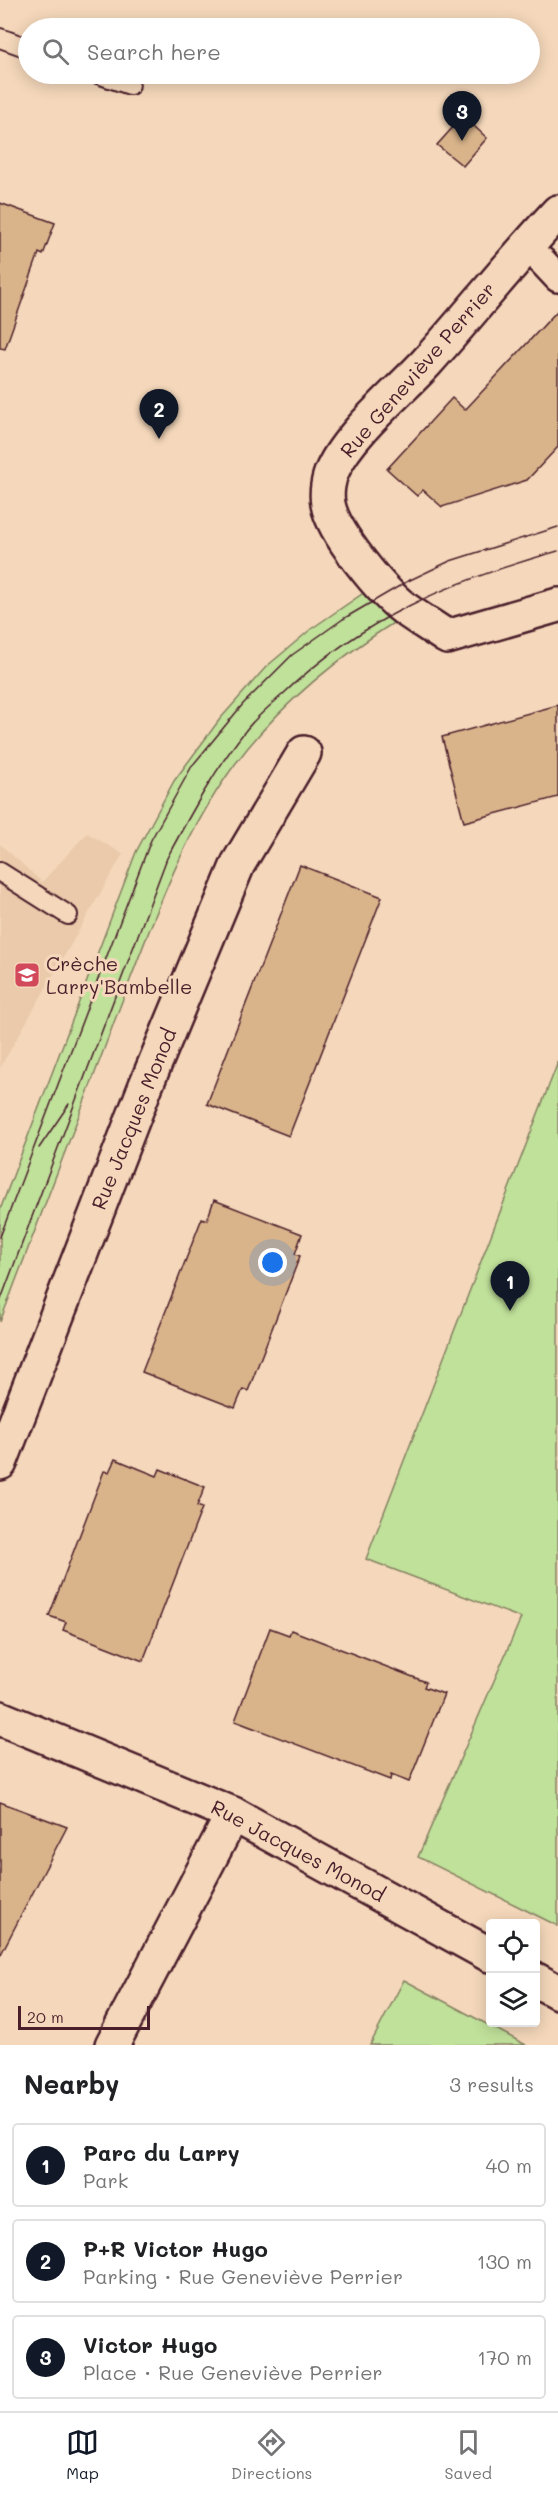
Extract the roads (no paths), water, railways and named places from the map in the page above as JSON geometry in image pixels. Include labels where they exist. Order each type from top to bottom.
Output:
[{"type":"street","name":"Rue Geneviève Perrier","points":[[558,212],[525,247],[426,363],[348,446],[332,469],[328,486],[330,511],[346,543],[404,609],[447,637],[558,604]]},
{"type":"street","name":"Rue Jacques Monod","points":[[0,1463],[146,1085],[238,864],[304,753]]},
{"type":"street","name":"Rue Jacques Monod","points":[[0,1718],[233,1814],[486,1953]]},
{"type":"street","points":[[112,2045],[233,1814]]},
{"type":"street","points":[[540,1982],[558,1992]]},
{"type":"lane","points":[[0,38],[18,44]]},
{"type":"lane","points":[[0,872],[68,915]]},
{"type":"tram line","points":[[0,1237],[151,840],[192,766],[243,704],[292,655],[343,619],[408,581],[450,561],[558,527]]},
{"type":"tram line","points":[[0,1302],[167,858],[204,792],[235,745],[259,716],[313,668],[344,644],[377,623],[445,589],[558,551]]},
{"type":"tram line","points":[[39,1148],[69,1104]]},
{"type":"place","name":"Victor Hugo","points":[[462,141]]},
{"type":"place","name":"P+R Victor Hugo","points":[[159,439]]},
{"type":"place","name":"Crèche Larry'Bambelle","points":[[27,975]]},
{"type":"place","name":"Parc du Larry","points":[[510,1311]]}]
